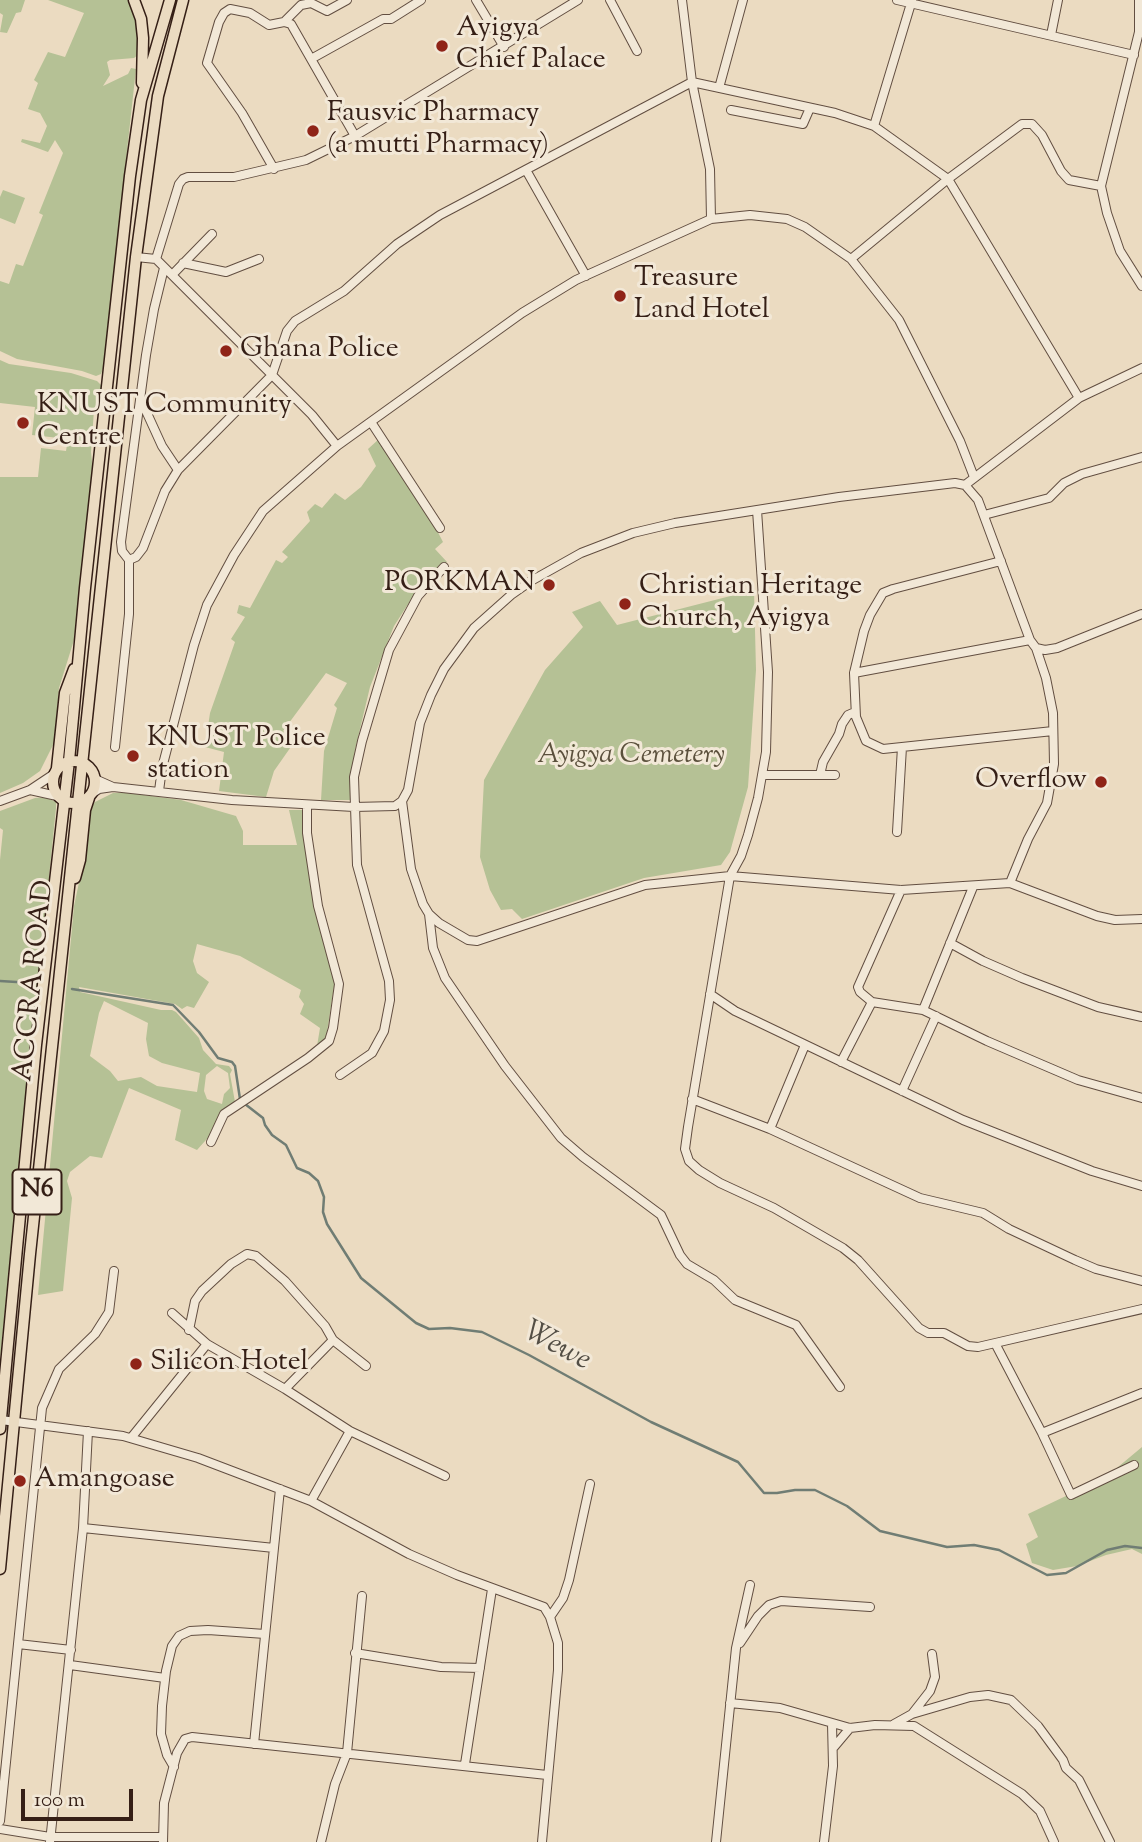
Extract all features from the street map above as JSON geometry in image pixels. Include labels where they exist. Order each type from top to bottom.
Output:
[{"type":"highway","points":[[134,0],[141,19],[143,38],[141,100]]},
{"type":"highway","name":"N6","points":[[60,798],[69,761],[129,190],[141,100],[170,0]]},
{"type":"highway","name":"N6","points":[[77,809],[136,257],[158,96],[183,0]]},
{"type":"highway","points":[[56,771],[65,693],[79,653]]},
{"type":"highway","points":[[56,771],[69,761],[83,762],[93,772],[95,779],[85,810],[80,860],[67,904]]},
{"type":"highway","name":"N6","points":[[56,771],[53,785],[60,798]]},
{"type":"highway","points":[[60,798],[77,809],[91,795]]},
{"type":"highway","name":"ACCRA ROAD","points":[[0,1429],[36,1045],[62,820],[60,798]]},
{"type":"highway","name":"ACCRA ROAD","points":[[0,1569],[77,809]]},
{"type":"street","points":[[284,22],[301,5],[311,3],[327,11],[347,0]]},
{"type":"street","points":[[311,59],[383,19],[390,20],[421,0]]},
{"type":"street","points":[[476,0],[504,47]]},
{"type":"street","points":[[156,259],[179,184],[183,179],[234,177],[306,160],[355,136],[578,0]]},
{"type":"street","points":[[610,0],[637,51]]},
{"type":"street","points":[[682,0],[692,82],[710,169],[711,219]]},
{"type":"street","points":[[719,88],[743,0]]},
{"type":"street","points":[[897,0],[1134,55]]},
{"type":"street","points":[[946,11],[948,0]]},
{"type":"street","points":[[1051,35],[1058,0]]},
{"type":"street","points":[[1139,0],[1141,32],[1101,186],[1120,251],[1142,286]]},
{"type":"street","points":[[874,126],[911,2]]},
{"type":"street","points":[[274,169],[243,113],[207,63],[219,22],[230,9],[250,13],[269,25],[284,22],[291,24],[355,136]]},
{"type":"street","points":[[129,561],[143,548],[164,491],[178,470],[272,375],[287,331],[295,321],[344,291],[397,244],[440,215],[692,82],[810,108],[874,126],[948,179],[1079,398]]},
{"type":"street","points":[[731,110],[803,124],[810,108]]},
{"type":"street","points":[[851,259],[948,179],[1022,124],[1028,123],[1042,135],[1061,171],[1069,180],[1101,186]]},
{"type":"street","points":[[526,170],[586,276]]},
{"type":"street","points":[[159,791],[174,719],[207,605],[234,555],[263,511],[337,446],[522,313],[586,276],[711,219],[750,215],[787,219],[805,227],[851,259],[899,320],[960,441],[974,477]]},
{"type":"street","points":[[172,275],[212,234]]},
{"type":"street","points":[[136,257],[156,259],[312,415],[337,446]]},
{"type":"street","points":[[183,264],[226,272],[259,259]]},
{"type":"street","points":[[115,747],[129,614],[129,561],[122,551],[121,542],[154,309],[164,268]]},
{"type":"street","points":[[965,485],[1079,398],[1142,368]]},
{"type":"street","points":[[141,400],[162,446],[178,470]]},
{"type":"street","points":[[371,422],[440,528]]},
{"type":"street","points":[[984,515],[1049,498],[1064,482],[1082,474],[1142,457]]},
{"type":"street","points":[[840,1387],[796,1325],[735,1300],[714,1280],[687,1264],[662,1216],[561,1138],[505,1066],[444,978],[433,947],[429,914],[411,869],[402,801],[408,790],[420,723],[444,669],[474,628],[511,595],[581,553],[633,533],[675,523],[946,483],[965,485],[978,499],[1046,678],[1053,713],[1054,764],[1047,803],[1028,839],[1010,883]]},
{"type":"street","points":[[757,510],[768,672],[766,752],[748,835],[730,876],[692,1099],[685,1149],[689,1161],[699,1170],[774,1208],[843,1248],[858,1260],[919,1328],[928,1333],[944,1332],[968,1346],[978,1348],[1142,1309]]},
{"type":"street","points":[[1001,561],[883,593],[864,631],[854,673],[856,712],[866,741],[883,749],[1053,731]]},
{"type":"street","points":[[340,1075],[373,1053],[384,1031],[390,1000],[389,981],[357,865],[354,777],[389,650],[418,596],[444,567]]},
{"type":"street","points":[[854,673],[1033,644],[1045,650],[1057,648],[1142,614]]},
{"type":"street","points":[[820,775],[823,762],[842,724],[848,715],[856,712]]},
{"type":"street","points":[[897,832],[902,747]]},
{"type":"street","points":[[0,802],[30,790],[56,771]]},
{"type":"street","points":[[762,775],[835,775]]},
{"type":"street","points":[[95,779],[113,787]]},
{"type":"street","points":[[91,795],[99,789],[113,787],[307,805],[387,808],[402,801]]},
{"type":"street","points":[[30,790],[60,798]]},
{"type":"street","points":[[211,1142],[224,1114],[308,1058],[329,1041],[333,1028],[339,984],[318,906],[307,833],[307,805]]},
{"type":"street","points":[[429,914],[461,936],[477,941],[645,885],[730,876],[901,890],[1010,883],[1097,916],[1115,920],[1142,919]]},
{"type":"street","points":[[923,1010],[973,887]]},
{"type":"street","points":[[901,890],[858,987],[860,992],[872,1002],[923,1010],[1078,1080],[1142,1098]]},
{"type":"street","points":[[950,943],[1022,978],[1098,1007],[1142,1017]]},
{"type":"street","points":[[710,994],[735,1011],[963,1119],[1066,1161],[1142,1186]]},
{"type":"street","points":[[841,1062],[872,1002]]},
{"type":"street","points":[[902,1091],[936,1016]]},
{"type":"street","points":[[770,1129],[805,1045]]},
{"type":"street","points":[[692,1099],[770,1129],[920,1198],[984,1213],[1009,1229],[1096,1269],[1142,1280]]},
{"type":"street","points":[[188,1330],[195,1301],[202,1291],[231,1264],[247,1254],[256,1256],[285,1281],[333,1340],[366,1366]]},
{"type":"street","points":[[0,1821],[42,1408],[59,1369],[81,1350],[109,1312],[114,1270]]},
{"type":"street","points":[[172,1313],[188,1330],[207,1344],[285,1389],[349,1431],[445,1476]]},
{"type":"street","points":[[285,1389],[333,1340]]},
{"type":"street","points":[[131,1438],[207,1344]]},
{"type":"street","points":[[996,1345],[1071,1495],[1134,1465]]},
{"type":"street","points":[[1042,1433],[1142,1393]]},
{"type":"street","points":[[1,1420],[131,1438],[198,1458],[311,1502],[409,1553],[544,1607],[558,1643],[558,1670],[542,1842]]},
{"type":"street","points":[[50,1839],[83,1528],[88,1431]]},
{"type":"street","points":[[311,1502],[349,1431]]},
{"type":"street","points":[[550,1617],[564,1598],[590,1484]]},
{"type":"street","points":[[254,1744],[280,1489]]},
{"type":"street","points":[[83,1528],[274,1548]]},
{"type":"street","points":[[716,1842],[736,1648],[750,1585]]},
{"type":"street","points":[[465,1765],[492,1588]]},
{"type":"street","points":[[321,1842],[335,1784],[347,1753],[362,1596]]},
{"type":"street","points":[[736,1648],[758,1616],[769,1605],[780,1601],[870,1607]]},
{"type":"street","points":[[174,1767],[167,1755],[162,1734],[165,1678],[172,1646],[179,1636],[190,1631],[265,1634]]},
{"type":"street","points":[[18,1644],[71,1650]]},
{"type":"street","points":[[355,1653],[441,1667],[480,1668]]},
{"type":"street","points":[[912,1714],[930,1691],[935,1678],[932,1654]]},
{"type":"street","points":[[69,1665],[165,1678]]},
{"type":"street","points":[[894,1724],[912,1714],[970,1697],[988,1695],[1011,1700],[1038,1726],[1066,1768],[1079,1780],[1110,1842]]},
{"type":"street","points":[[730,1703],[780,1708],[850,1728],[894,1724],[914,1726],[928,1732],[944,1746],[991,1772],[1022,1794],[1041,1811],[1055,1842]]},
{"type":"street","points":[[824,1842],[834,1747],[832,1724]]},
{"type":"street","points":[[834,1747],[850,1728]]},
{"type":"street","points":[[0,1829],[50,1839],[163,1839],[164,1803],[180,1745],[185,1739],[192,1737],[547,1775]]},
{"type":"green space","points":[[0,0],[25,0],[21,12],[16,13],[7,33],[0,32],[3,15],[0,13]]},
{"type":"green space","points":[[48,0],[132,0],[141,38],[138,55],[134,58],[107,62],[110,75],[103,86],[128,74],[131,68],[136,69],[103,369],[101,374],[96,376],[17,359],[0,351],[0,281],[9,284],[16,264],[23,266],[43,215],[39,213],[63,153],[55,140],[48,152],[21,142],[22,139],[40,143],[47,126],[40,113],[28,109],[38,83],[34,80],[48,52],[65,57],[84,13]]},
{"type":"green space","points":[[3,190],[25,198],[15,224],[0,218],[0,197]]},
{"type":"green space","points":[[0,360],[9,364],[71,373],[97,381],[101,385],[101,393],[94,410],[91,452],[93,471],[74,640],[59,688],[54,743],[40,771],[23,783],[0,793],[0,477],[38,477],[41,448],[66,451],[68,439],[32,435],[35,407],[0,403]]},
{"type":"green space","points":[[379,439],[429,515],[443,542],[435,549],[447,562],[432,575],[425,568],[418,573],[423,581],[394,626],[370,687],[355,750],[350,800],[321,800],[324,751],[337,708],[334,705],[347,683],[326,673],[283,731],[295,741],[274,771],[266,797],[219,791],[224,752],[205,747],[210,713],[235,642],[231,639],[245,617],[237,613],[239,605],[250,608],[276,560],[282,563],[288,557],[282,552],[310,521],[307,512],[315,504],[322,508],[335,493],[345,500],[361,487],[376,466],[368,449]]},
{"type":"green space","name":"Ayigya Cemetery","points":[[754,590],[756,670],[748,787],[730,852],[721,865],[644,878],[522,919],[512,909],[501,910],[490,890],[480,857],[484,780],[545,670],[583,627],[572,612],[600,601],[617,625]]},
{"type":"green space","points":[[113,793],[181,800],[236,816],[243,831],[243,845],[297,845],[289,810],[304,810],[313,900],[335,980],[326,1039],[317,1046],[320,1028],[300,1014],[304,1004],[299,997],[301,990],[240,956],[197,944],[193,961],[197,973],[209,982],[194,1008],[187,1006],[182,1009],[175,1004],[79,987],[80,992],[176,1012],[199,1038],[203,1050],[216,1064],[229,1066],[232,1070],[230,1074],[235,1102],[224,1111],[214,1131],[197,1150],[175,1140],[181,1110],[129,1088],[102,1158],[90,1156],[70,1172],[67,1181],[72,1198],[63,1291],[38,1295],[74,906],[84,859],[89,811],[95,802]],"holes":[[[104,1001],[148,1023],[146,1039],[149,1056],[162,1063],[200,1073],[197,1092],[157,1086],[141,1077],[118,1081],[110,1071],[90,1056]],[[217,1066],[228,1073],[230,1088],[224,1094],[222,1104],[207,1099],[204,1091],[206,1075]]]},
{"type":"green space","points":[[46,797],[56,802],[56,808],[0,1360],[0,860],[3,830],[0,828],[0,811],[35,798]]},
{"type":"green space","points":[[1142,1447],[1142,1554],[1132,1549],[1077,1566],[1053,1570],[1032,1563],[1026,1544],[1038,1537],[1028,1514],[1106,1477]]},
{"type":"waterway","name":"Wewe","points":[[0,981],[33,983]]},
{"type":"waterway","name":"Wewe","points":[[72,989],[173,1005],[199,1032],[218,1058],[232,1062],[235,1066],[240,1099]]},
{"type":"waterway","name":"Wewe","points":[[245,1104],[263,1118],[272,1135],[286,1145],[297,1168],[318,1181],[324,1197],[323,1212],[327,1224],[361,1278],[416,1323],[429,1329],[450,1328],[482,1332],[651,1422],[738,1462],[764,1493],[815,1490],[847,1506],[880,1531],[947,1547],[974,1545],[999,1550],[1047,1575],[1066,1573],[1107,1550],[1125,1546],[1142,1548]]},
{"type":"place","name":"Ayigya Chief Palace","points":[[442,46]]},
{"type":"place","name":"Fausvic Pharmacy (a mutti Pharmacy)","points":[[313,131]]},
{"type":"place","name":"Treasure Land Hotel","points":[[620,296]]},
{"type":"place","name":"Ghana Police","points":[[226,351]]},
{"type":"place","name":"KNUST Community Centre","points":[[23,423]]},
{"type":"place","name":"PORKMAN","points":[[549,585]]},
{"type":"place","name":"Christian Heritage Church, Ayigya","points":[[625,604]]},
{"type":"place","name":"KNUST Police station","points":[[133,756]]},
{"type":"place","name":"Overflow","points":[[1101,782]]},
{"type":"place","name":"Silicon Hotel","points":[[136,1364]]},
{"type":"place","name":"Amangoase","points":[[20,1481]]}]
